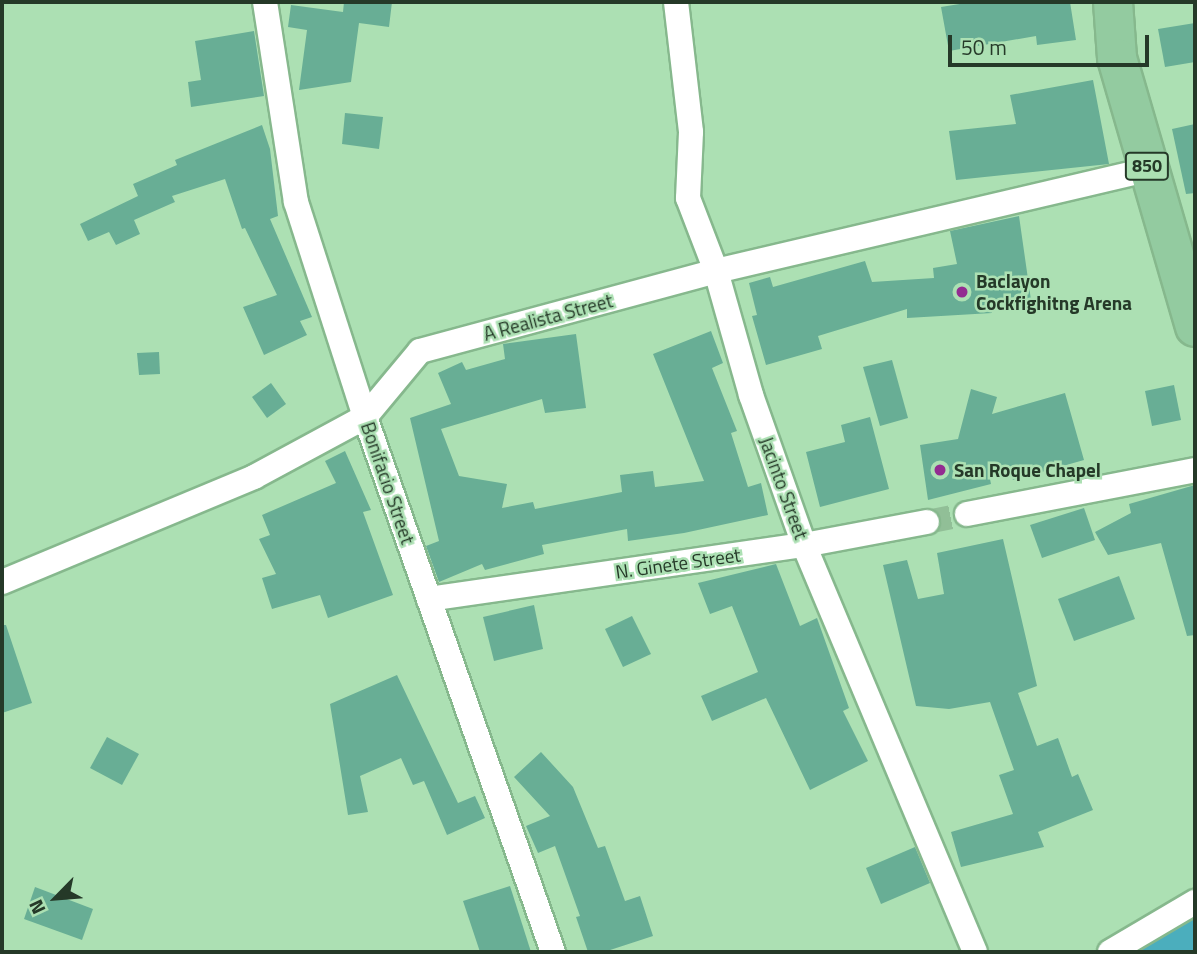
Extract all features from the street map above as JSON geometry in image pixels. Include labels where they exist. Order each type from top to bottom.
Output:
[{"type":"main road","name":"850","points":[[1113,2],[1117,58],[1195,327]]},
{"type":"street","name":"Bonifacio Street","points":[[265,2],[296,202],[365,417],[553,952]]},
{"type":"street","name":"Jacinto Street","points":[[676,2],[691,132],[688,198],[716,271],[751,395],[804,545],[975,952]]},
{"type":"street","name":"A Realista Street","points":[[2,582],[254,477],[365,417],[420,351],[716,271],[1148,170]]},
{"type":"street","points":[[967,514],[1195,470]]},
{"type":"street","name":"N. Ginete Street","points":[[429,599],[804,545],[927,522]]},
{"type":"street","points":[[1110,952],[1195,902]]},
{"type":"building","points":[[344,2],[392,2],[389,27],[359,23],[351,82],[299,90],[307,30],[288,27],[291,5],[343,12]]},
{"type":"building","points":[[972,2],[1070,2],[1076,40],[1037,45],[1036,36],[949,51],[941,7]]},
{"type":"building","points":[[1195,23],[1195,62],[1165,67],[1158,29]]},
{"type":"building","points":[[254,31],[264,96],[191,107],[188,82],[201,80],[195,41]]},
{"type":"building","points":[[1093,80],[1109,164],[956,180],[949,131],[1016,124],[1010,95]]},
{"type":"building","points":[[345,113],[383,117],[379,149],[342,144]]},
{"type":"building","points":[[1195,124],[1195,193],[1186,194],[1172,129]]},
{"type":"building","points":[[262,125],[270,149],[278,216],[270,219],[312,317],[300,321],[307,335],[264,355],[243,307],[277,295],[245,228],[242,229],[225,179],[172,196],[175,202],[134,220],[140,234],[116,245],[109,232],[88,241],[80,224],[138,196],[133,184],[177,165],[175,160]]},
{"type":"building","points":[[1019,216],[1031,300],[991,305],[992,313],[907,318],[907,309],[818,336],[822,349],[766,365],[752,316],[757,315],[749,283],[770,277],[773,287],[865,261],[872,282],[934,278],[933,268],[957,264],[950,231]]},
{"type":"building","points":[[711,331],[723,363],[712,368],[737,431],[731,433],[748,487],[761,483],[768,515],[684,533],[628,541],[627,529],[542,545],[544,554],[485,570],[482,564],[439,582],[426,546],[439,541],[410,418],[451,404],[438,373],[462,362],[466,370],[505,359],[503,344],[576,334],[586,408],[545,413],[542,399],[441,429],[459,476],[507,484],[502,508],[533,502],[535,509],[622,492],[620,475],[653,471],[655,487],[704,481],[653,354]]},
{"type":"building","points":[[159,352],[160,374],[139,375],[137,353]]},
{"type":"building","points":[[892,360],[908,418],[880,426],[863,367]]},
{"type":"building","points":[[271,383],[286,404],[267,418],[252,397]]},
{"type":"building","points":[[1174,385],[1181,420],[1152,426],[1145,391]]},
{"type":"building","points":[[971,389],[997,397],[992,414],[1065,393],[1084,460],[1013,480],[1009,468],[989,474],[991,484],[928,500],[920,445],[958,439]]},
{"type":"building","points":[[870,417],[889,489],[820,507],[806,452],[845,442],[841,425]]},
{"type":"building","points":[[345,451],[371,510],[363,512],[393,595],[328,618],[320,595],[272,609],[262,578],[276,574],[259,539],[270,535],[262,515],[336,483],[325,461]]},
{"type":"building","points":[[1195,485],[1195,635],[1187,636],[1161,543],[1108,555],[1095,532],[1131,513],[1129,504]]},
{"type":"building","points":[[1084,508],[1095,540],[1042,558],[1030,525]]},
{"type":"building","points":[[1003,539],[1037,686],[1018,693],[1037,746],[1058,738],[1072,777],[1078,774],[1093,810],[1038,832],[1044,847],[961,867],[951,832],[1013,814],[999,775],[1014,770],[990,702],[949,709],[916,706],[883,565],[907,560],[918,599],[944,594],[937,553]]},
{"type":"building","points":[[776,564],[800,626],[817,618],[849,708],[843,711],[868,761],[810,790],[766,698],[712,721],[701,696],[758,672],[732,606],[710,614],[698,583]]},
{"type":"building","points":[[1119,576],[1135,619],[1074,641],[1058,599]]},
{"type":"building","points":[[534,605],[543,649],[494,661],[483,617]]},
{"type":"building","points":[[632,616],[651,654],[623,667],[605,629]]},
{"type":"building","points":[[2,625],[6,625],[32,703],[2,713]]},
{"type":"building","points":[[397,675],[458,803],[475,796],[485,818],[447,835],[424,781],[413,785],[401,758],[360,776],[368,812],[348,815],[330,704]]},
{"type":"building","points":[[107,737],[139,754],[122,785],[90,768]]},
{"type":"building","points":[[541,752],[573,787],[598,848],[605,846],[625,901],[640,896],[653,936],[604,952],[588,952],[576,917],[580,916],[555,846],[538,853],[526,826],[550,816],[514,777]]},
{"type":"building","points":[[915,847],[930,883],[881,904],[866,868]]},
{"type":"building","points":[[510,886],[531,952],[480,952],[463,901]]},
{"type":"building","points":[[35,887],[93,909],[82,940],[24,919]]},
{"type":"waterway","points":[[1142,952],[1195,919]]},
{"type":"tunnel","points":[[927,522],[967,514]]},
{"type":"place","name":"Baclayon Cockfighitng Arena","points":[[962,292]]},
{"type":"place","name":"San Roque Chapel","points":[[940,470]]}]
